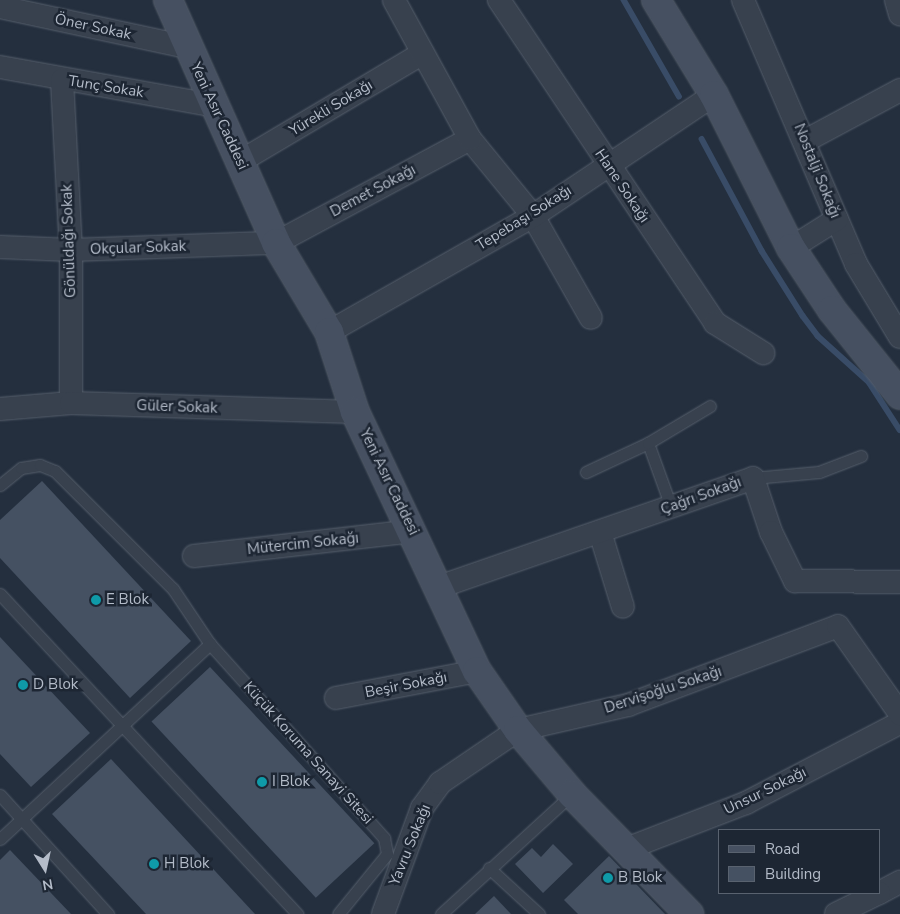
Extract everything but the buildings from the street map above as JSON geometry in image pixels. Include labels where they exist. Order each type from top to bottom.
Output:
[{"type":"street","name":"Yeni Asır Caddesi","points":[[168,0],[212,104],[241,161],[276,243],[329,332],[355,412],[477,671],[518,730],[572,794],[689,914]]},
{"type":"street","points":[[394,0],[421,54],[470,139],[533,216],[591,318]]},
{"type":"street","name":"Hane Sokağı","points":[[499,0],[607,165],[715,323],[763,353]]},
{"type":"street","points":[[656,0],[714,94],[791,248],[832,310],[900,396]]},
{"type":"street","name":"Nostalji Sokağı","points":[[742,0],[805,141],[856,264],[900,337]]},
{"type":"street","name":"Öner Sokak","points":[[0,7],[187,47]]},
{"type":"street","name":"Yürekli Sokağı","points":[[241,161],[421,54]]},
{"type":"street","name":"Tunç Sokak","points":[[0,67],[62,80],[212,104]]},
{"type":"street","name":"Gönüldağı Sokak","points":[[62,80],[71,250],[71,403]]},
{"type":"street","points":[[805,141],[900,90]]},
{"type":"street","name":"Tepebaşı Sokağı","points":[[329,332],[533,216],[714,94]]},
{"type":"street","name":"Demet Sokağı","points":[[276,243],[470,139]]},
{"type":"street","points":[[791,248],[837,219]]},
{"type":"street","name":"Okçular Sokak","points":[[0,247],[71,250],[276,243]]},
{"type":"street","name":"Güler Sokak","points":[[0,409],[71,403],[355,412]]},
{"type":"street","name":"Çağrı Sokağı","points":[[439,588],[754,478],[772,532],[795,581],[900,582]]},
{"type":"street","name":"Mütercim Sokağı","points":[[194,556],[412,531]]},
{"type":"street","points":[[600,532],[623,607]]},
{"type":"street","name":"Dervişoğlu Sokağı","points":[[518,730],[628,705],[805,641],[838,626],[900,714]]},
{"type":"street","name":"Beşir Sokağı","points":[[336,698],[477,671]]},
{"type":"street","name":"Unsur Sokağı","points":[[626,849],[746,803],[900,723]]},
{"type":"street","name":"Yavru Sokağı","points":[[383,914],[422,808],[440,783],[518,730]]},
{"type":"street","points":[[880,892],[900,882]]},
{"type":"street","points":[[836,914],[877,894]]},
{"type":"lane","points":[[586,472],[648,444],[710,406]]},
{"type":"lane","points":[[648,444],[671,507]]},
{"type":"lane","points":[[754,478],[819,472],[861,456]]},
{"type":"lane","name":"Küçük Koruma Sanayi Sitesi","points":[[0,485],[22,468],[40,465],[55,472],[173,589],[210,644],[384,838],[387,854],[338,914]]},
{"type":"lane","points":[[0,594],[122,728],[298,914]]},
{"type":"lane","points":[[0,839],[122,728],[210,644]]},
{"type":"lane","points":[[441,914],[572,794]]},
{"type":"lane","points":[[0,795],[108,914]]},
{"type":"lane","points":[[489,868],[539,914]]},
{"type":"waterway","points":[[624,0],[679,96]]},
{"type":"waterway","points":[[702,139],[762,251],[803,316],[818,336],[869,382],[900,430]]},
{"type":"place","name":"E Blok","points":[[96,600]]},
{"type":"place","name":"D Blok","points":[[23,685]]},
{"type":"place","name":"I Blok","points":[[262,782]]},
{"type":"place","name":"H Blok","points":[[154,864]]},
{"type":"place","name":"B Blok","points":[[608,878]]}]
